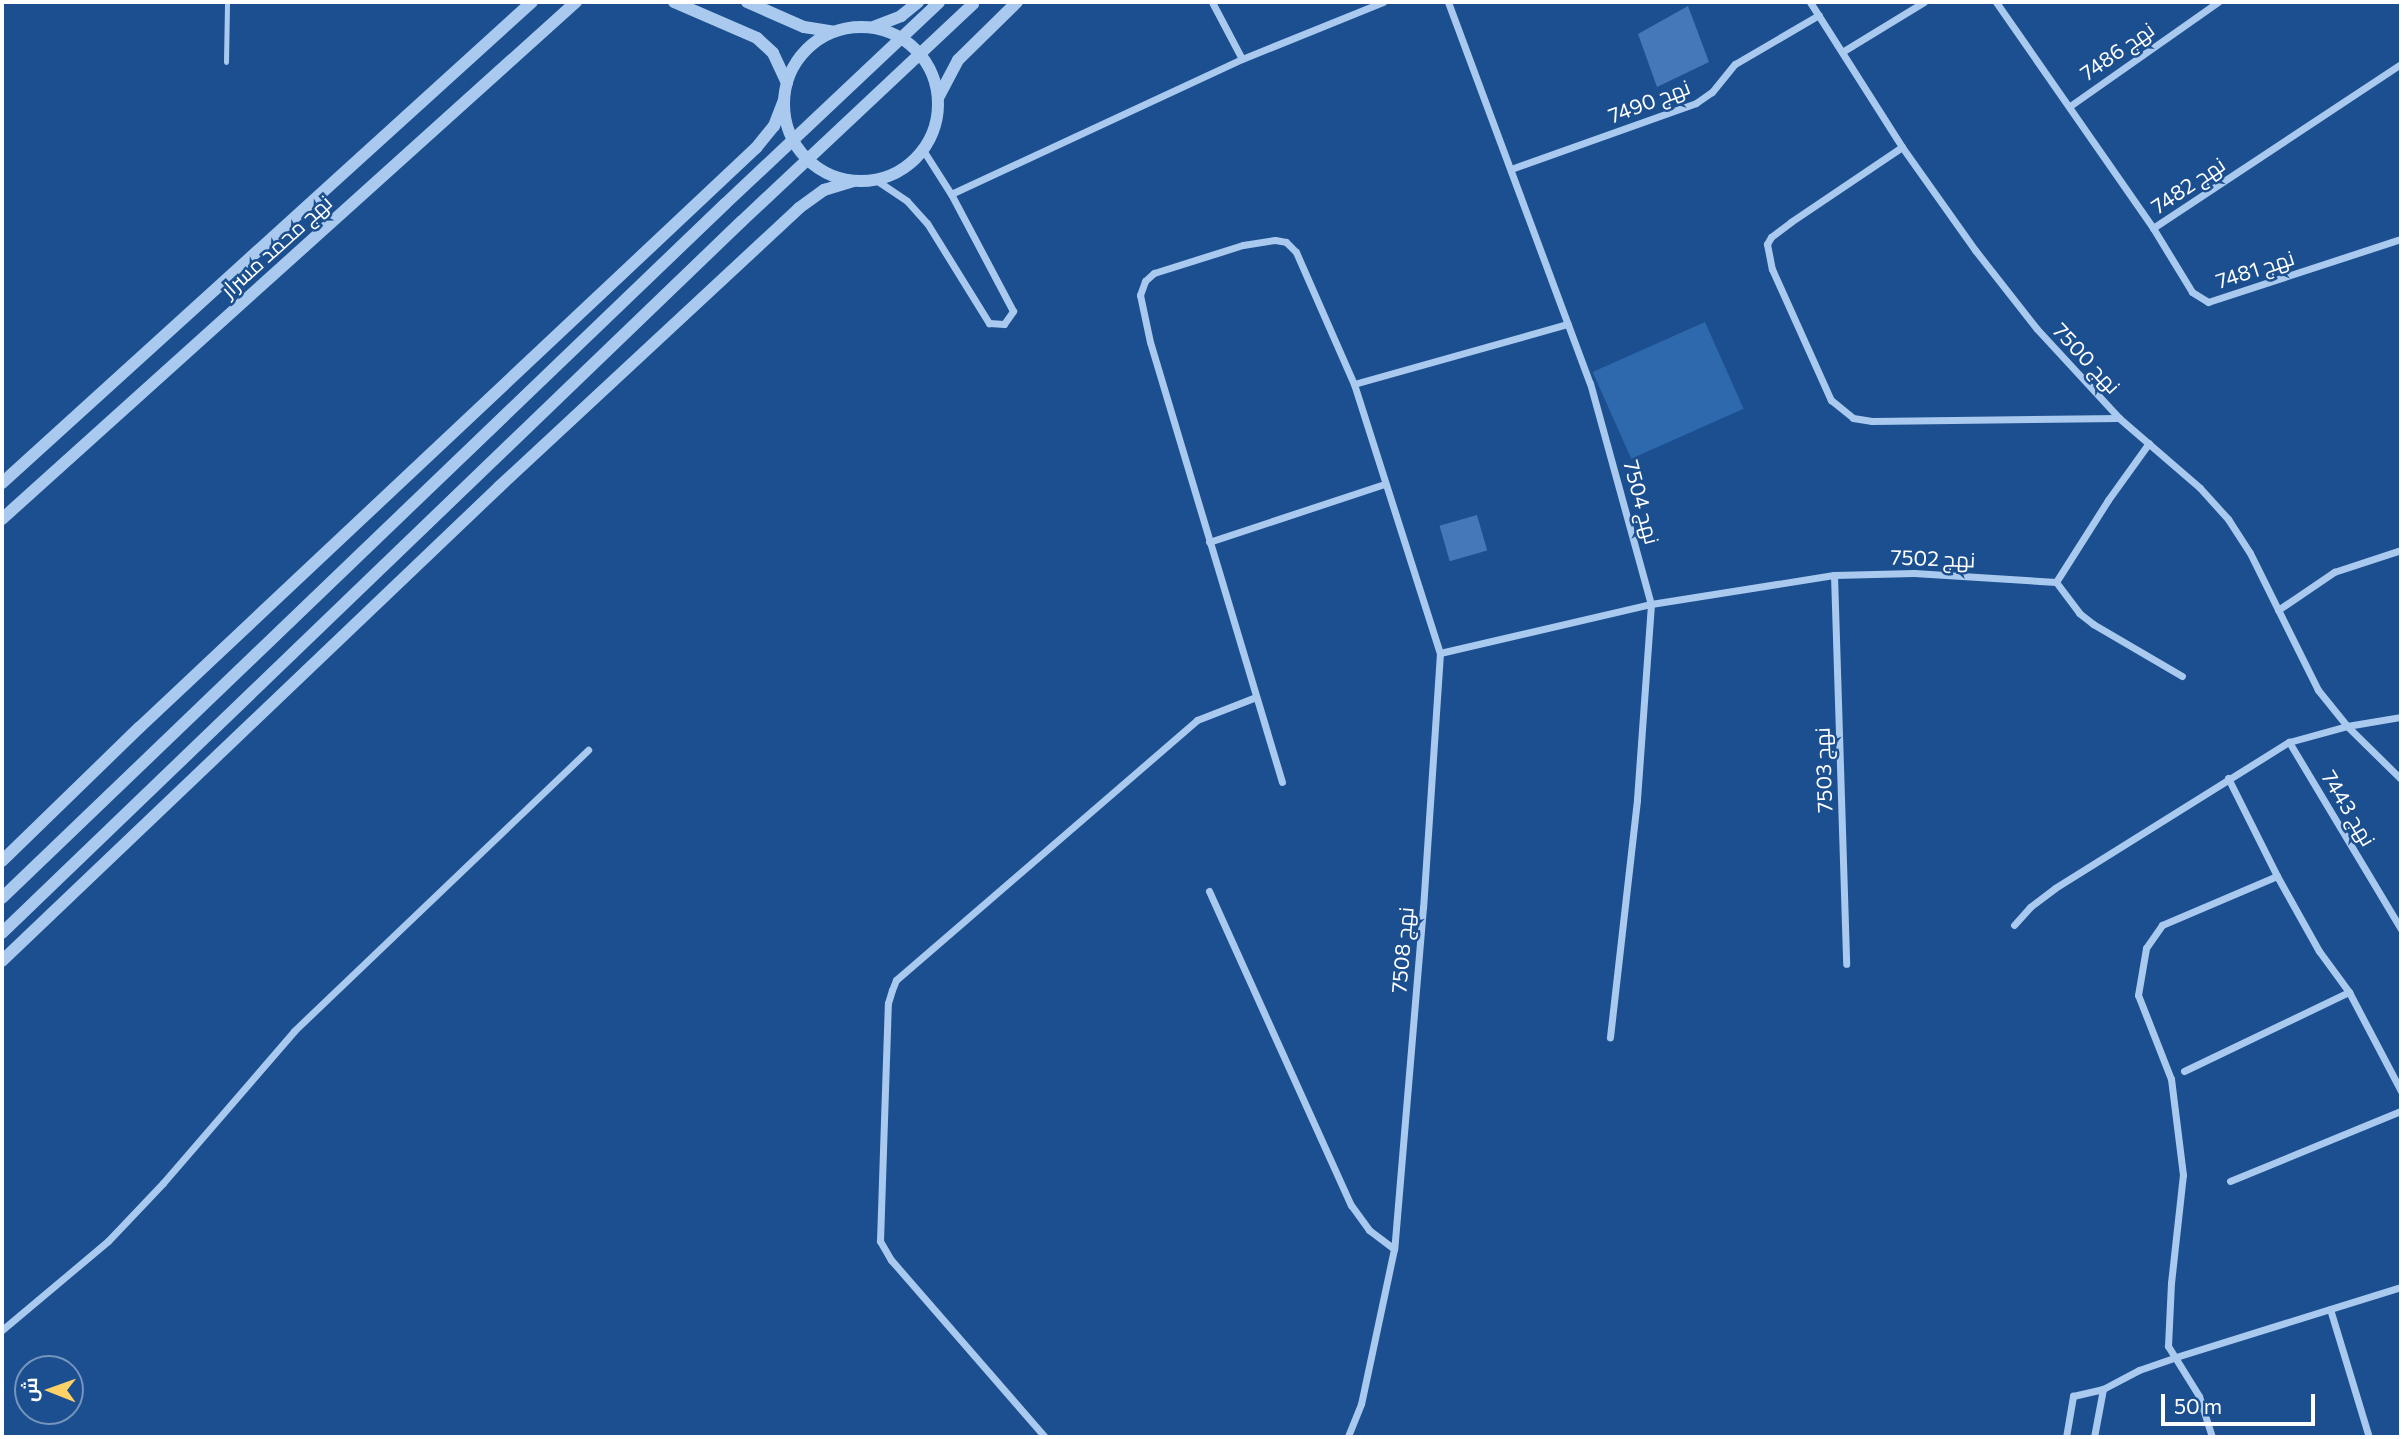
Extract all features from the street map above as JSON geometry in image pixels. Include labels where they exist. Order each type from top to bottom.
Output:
[{"type":"street","name":"نهج محمد مسرار","points":[[2,482],[532,2]]},
{"type":"street","name":"نهج محمد مسرار","points":[[2,519],[576,2]]},
{"type":"street","points":[[674,2],[757,38],[774,53],[787,83]]},
{"type":"street","points":[[747,2],[804,27],[835,32],[890,22],[918,2]]},
{"type":"street","points":[[2,898],[939,2]]},
{"type":"street","points":[[938,98],[958,61],[1017,2]]},
{"type":"street","points":[[1212,2],[1242,59]]},
{"type":"street","points":[[951,194],[1242,59],[1383,2]]},
{"type":"street","name":"نهج 7504","points":[[1448,2],[1568,324],[1614,464],[1651,604],[1637,800],[1610,1037]]},
{"type":"street","name":"نهج 7500","points":[[1811,2],[1902,147],[1975,250],[2036,329],[2119,418],[2200,488],[2228,519],[2250,553],[2309,675],[2347,726],[2401,779]]},
{"type":"street","points":[[1842,52],[1924,2]]},
{"type":"street","name":"نهج 7482","points":[[1996,2],[2153,228],[2401,64]]},
{"type":"street","name":"نهج 7486","points":[[2070,106],[2218,2]]},
{"type":"street","points":[[2,933],[742,221],[974,3]]},
{"type":"street","name":"نهج 7490","points":[[1511,169],[1696,103],[1712,92],[1735,64],[1819,15]]},
{"type":"street","points":[[2,961],[499,487],[799,208],[824,190],[853,181],[876,180],[902,170],[923,150],[935,125],[938,98],[931,72],[915,50],[893,34],[867,27]]},
{"type":"street","points":[[2,861],[160,708],[756,148],[774,126],[787,83],[805,52],[835,32]]},
{"type":"street","points":[[784,100],[787,126],[807,160],[828,174],[853,181]]},
{"type":"street","points":[[1902,147],[1791,222],[1771,237],[1767,244],[1772,269],[1831,400],[1853,418],[1872,421],[2119,418]]},
{"type":"street","points":[[876,180],[906,201],[927,223],[989,323],[1004,324],[1013,311],[951,194],[923,150]]},
{"type":"street","name":"نهج 7481","points":[[2153,228],[2192,292],[2208,302],[2401,239]]},
{"type":"street","points":[[1282,782],[1142,313],[1140,295],[1145,281],[1154,273],[1243,245],[1275,240],[1286,242],[1296,252],[1354,384],[1440,653]]},
{"type":"street","points":[[1354,384],[1568,324]]},
{"type":"street","points":[[2149,443],[2108,500],[2056,582],[2079,613],[2093,624],[2182,676]]},
{"type":"street","points":[[1209,542],[1384,484]]},
{"type":"street","points":[[2278,610],[2327,575],[2401,550]]},
{"type":"street","name":"نهج 7502","points":[[1440,653],[1651,604],[1834,575],[1914,573],[2056,582]]},
{"type":"street","name":"نهج 7503","points":[[1834,575],[1846,964]]},
{"type":"street","name":"نهج 7508","points":[[1348,1437],[1361,1404],[1394,1249],[1423,907],[1440,653]]},
{"type":"street","points":[[1045,1437],[891,1260],[880,1241],[888,1003],[896,980],[1197,720],[1256,697]]},
{"type":"street","points":[[2014,925],[2029,907],[2055,888],[2289,742],[2347,726],[2401,717]]},
{"type":"street","name":"نهج 7443","points":[[2289,742],[2401,929]]},
{"type":"street","points":[[2,1330],[108,1241],[163,1183],[294,1031],[588,750]]},
{"type":"street","points":[[2228,778],[2277,876],[2319,951],[2349,992],[2401,1091]]},
{"type":"street","points":[[2212,1437],[2199,1396],[2168,1346],[2183,1175],[2171,1079],[2138,995],[2146,948],[2162,925],[2277,876]]},
{"type":"street","points":[[1209,891],[1351,1205],[1369,1230],[1394,1249]]},
{"type":"street","points":[[2183,1071],[2349,992]]},
{"type":"street","points":[[2230,1181],[2401,1111]]},
{"type":"street","points":[[2066,1437],[2073,1396],[2103,1389],[2139,1370],[2176,1357],[2401,1287]]},
{"type":"street","points":[[2330,1309],[2369,1437]]},
{"type":"street","points":[[2095,1437],[2103,1389]]},
{"type":"lane","points":[[226,2],[226,62]]},
{"type":"shaded area","points":[[1705,322],[1744,409],[1631,459],[1593,372]]},
{"type":"building","points":[[1688,6],[1709,62],[1657,87],[1638,34]]},
{"type":"building","points":[[1477,515],[1487,551],[1450,561],[1440,526]]}]
